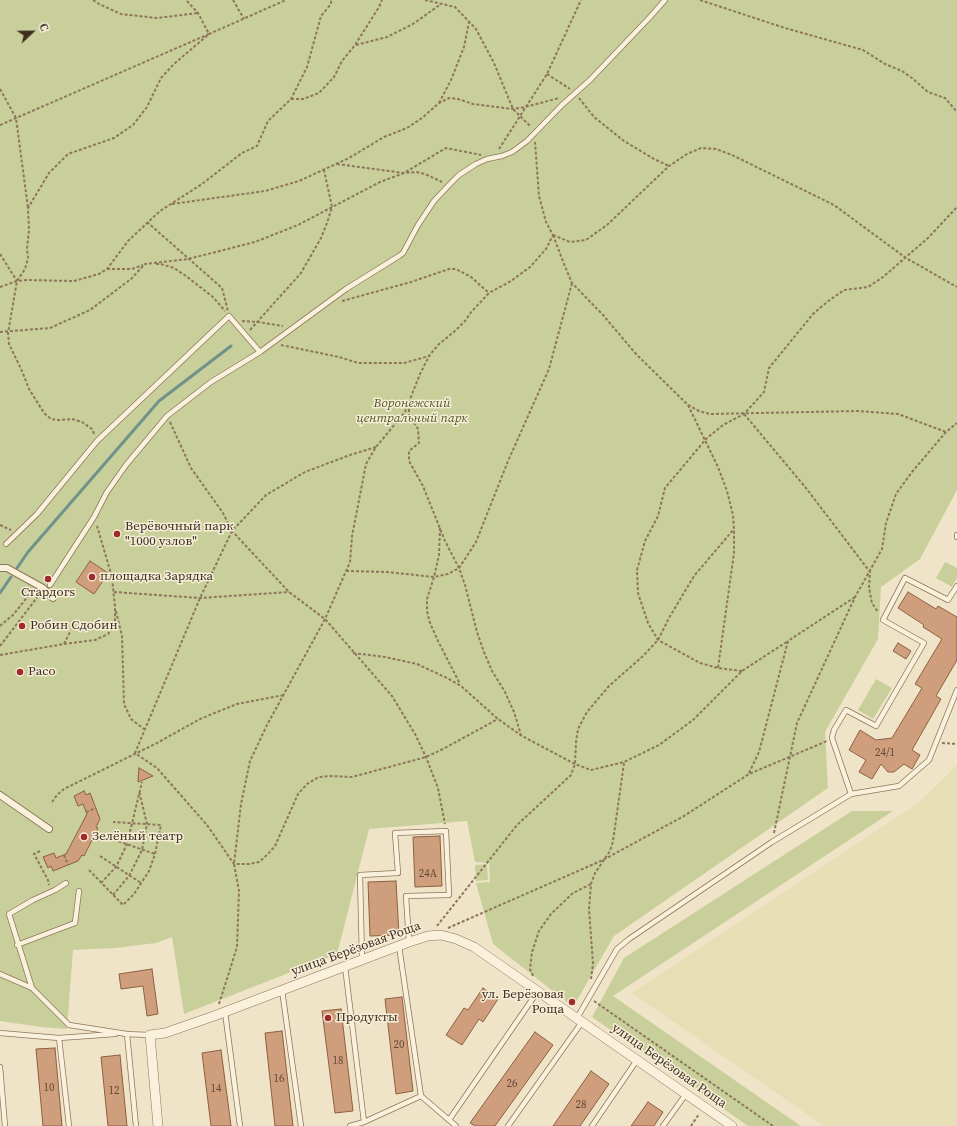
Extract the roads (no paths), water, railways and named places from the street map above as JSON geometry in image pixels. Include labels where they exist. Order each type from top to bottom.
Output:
[{"type":"street","points":[[0,568],[7,568],[53,598]]},
{"type":"street","points":[[42,590],[50,585]]},
{"type":"street","points":[[35,587],[42,590]]},
{"type":"street","points":[[0,794],[49,829]]},
{"type":"street","name":"улица Берёзовая Роща","points":[[150,1034],[165,1033],[214,1016],[409,942],[428,936],[441,936],[456,939],[474,947],[686,1094],[722,1123],[732,1126]]},
{"type":"street","points":[[150,1034],[158,1126]]},
{"type":"lane","points":[[50,585],[94,517],[107,492],[126,465],[167,416],[211,382],[260,352],[346,289],[403,253],[418,225],[434,201],[449,185],[476,164],[512,152],[535,135],[562,105],[602,67],[665,0]]},
{"type":"lane","points":[[6,544],[37,514],[97,440],[229,316],[260,352]]},
{"type":"lane","points":[[851,794],[832,738],[834,730],[846,710],[876,726],[924,643],[883,620],[905,578],[948,600],[957,586]]},
{"type":"lane","points":[[508,1126],[580,1020],[589,998],[618,949],[629,939],[772,842],[851,794],[899,786],[928,760],[957,690]]},
{"type":"lane","points":[[362,959],[360,875],[398,873],[396,833],[446,831],[449,895],[406,896],[409,942]]},
{"type":"lane","points":[[32,988],[9,914],[66,883]]},
{"type":"lane","points":[[18,945],[75,924],[79,892]]},
{"type":"lane","points":[[399,946],[421,1096],[456,1126]]},
{"type":"lane","points":[[345,966],[364,1122]]},
{"type":"lane","points":[[0,974],[32,988],[69,1025],[127,1034]]},
{"type":"lane","points":[[282,990],[301,1126]]},
{"type":"lane","points":[[449,1120],[538,990]]},
{"type":"lane","points":[[225,1012],[240,1126]]},
{"type":"lane","points":[[0,1033],[59,1038],[150,1034]]},
{"type":"lane","points":[[127,1034],[136,1126]]},
{"type":"lane","points":[[59,1038],[69,1126]]},
{"type":"lane","points":[[592,1126],[637,1060]]},
{"type":"lane","points":[[0,1067],[6,1126]]},
{"type":"lane","points":[[663,1126],[686,1094]]},
{"type":"lane","points":[[350,1126],[364,1122],[421,1096]]},
{"type":"waterway","points":[[17,568],[28,552],[159,401],[231,346]]},
{"type":"waterway","points":[[0,593],[11,577]]},
{"type":"place","name":"Верёвочный парк \"1000 узлов\"","points":[[117,534]]},
{"type":"place","name":"площадка Зарядка","points":[[92,577]]},
{"type":"place","name":"Стардогs","points":[[48,579]]},
{"type":"place","name":"Робин Сдобин","points":[[22,626]]},
{"type":"place","name":"Paco","points":[[20,672]]},
{"type":"place","name":"Зелёный театр","points":[[84,837]]},
{"type":"place","name":"ул. Берёзовая Роща","points":[[572,1002]]},
{"type":"place","name":"Продукты","points":[[328,1018]]},
{"type":"park label","name":"Воронежский центральный парк","points":[[412,412]]}]
